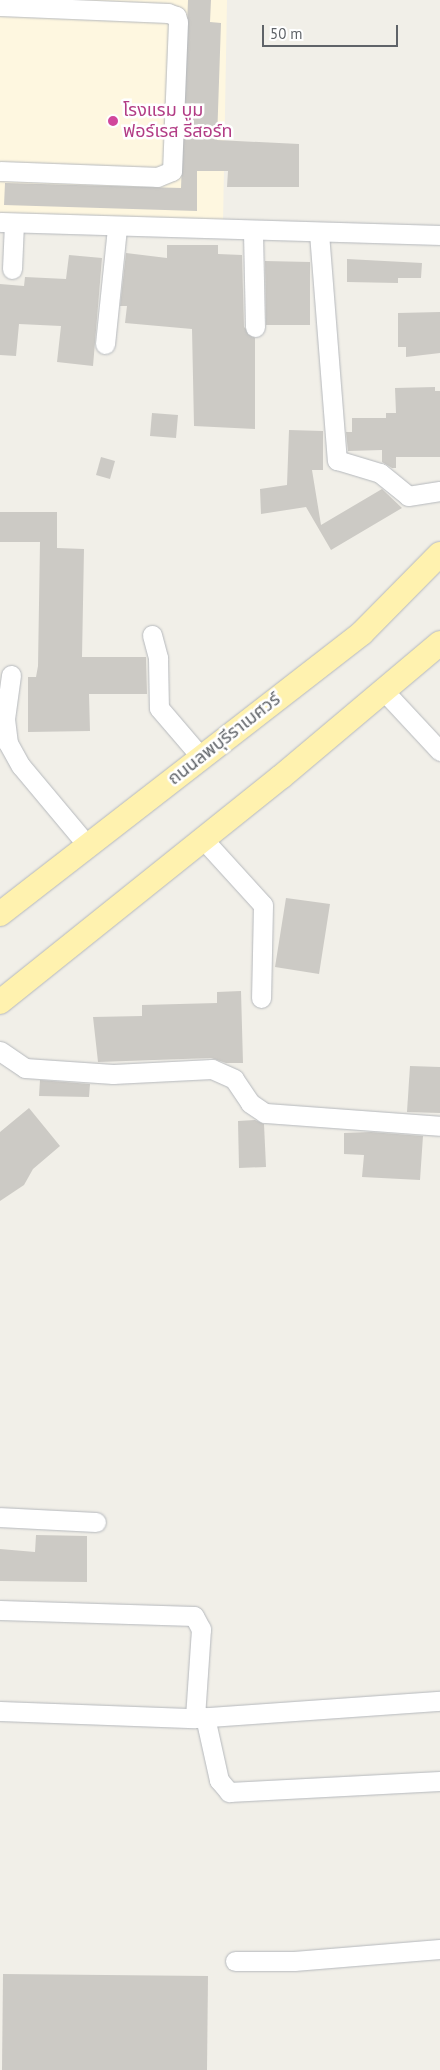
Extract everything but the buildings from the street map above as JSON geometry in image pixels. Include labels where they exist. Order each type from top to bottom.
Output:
[{"type":"main road","name":"ถนนลพบุรีราเมศวร์","points":[[0,914],[362,633],[440,554]]},
{"type":"main road","points":[[0,1002],[203,839],[440,643]]},
{"type":"street","points":[[0,6],[168,13],[176,16],[178,22],[172,171],[157,177],[0,171]]},
{"type":"street","points":[[12,269],[7,223],[253,232],[440,235]]},
{"type":"street","points":[[104,344],[117,227]]},
{"type":"street","points":[[253,232],[255,327]]},
{"type":"street","points":[[319,233],[337,460],[375,471],[408,496],[440,492]]},
{"type":"street","points":[[152,635],[158,658],[159,708],[201,757]]},
{"type":"street","points":[[11,676],[6,726],[11,749],[87,845]]},
{"type":"street","points":[[384,691],[440,751]]},
{"type":"street","points":[[203,839],[263,905],[261,998]]},
{"type":"street","points":[[0,1051],[17,1066],[33,1068],[113,1074],[212,1069],[234,1079],[250,1103],[265,1113],[440,1126]]},
{"type":"street","points":[[0,1517],[96,1522]]},
{"type":"street","points":[[0,1610],[194,1616],[201,1629],[200,1717],[219,1780],[230,1792],[440,1781]]},
{"type":"street","points":[[0,1711],[200,1717],[440,1701]]},
{"type":"street","points":[[235,1961],[294,1961],[440,1950]]},
{"type":"shaded area","name":"โรงแรม บูม ฟอร์เรส รีสอร์ท","points":[[0,0],[227,0],[223,223],[0,215]]},
{"type":"place","name":"โรงแรม บูม ฟอร์เรส รีสอร์ท","points":[[113,121]]}]
